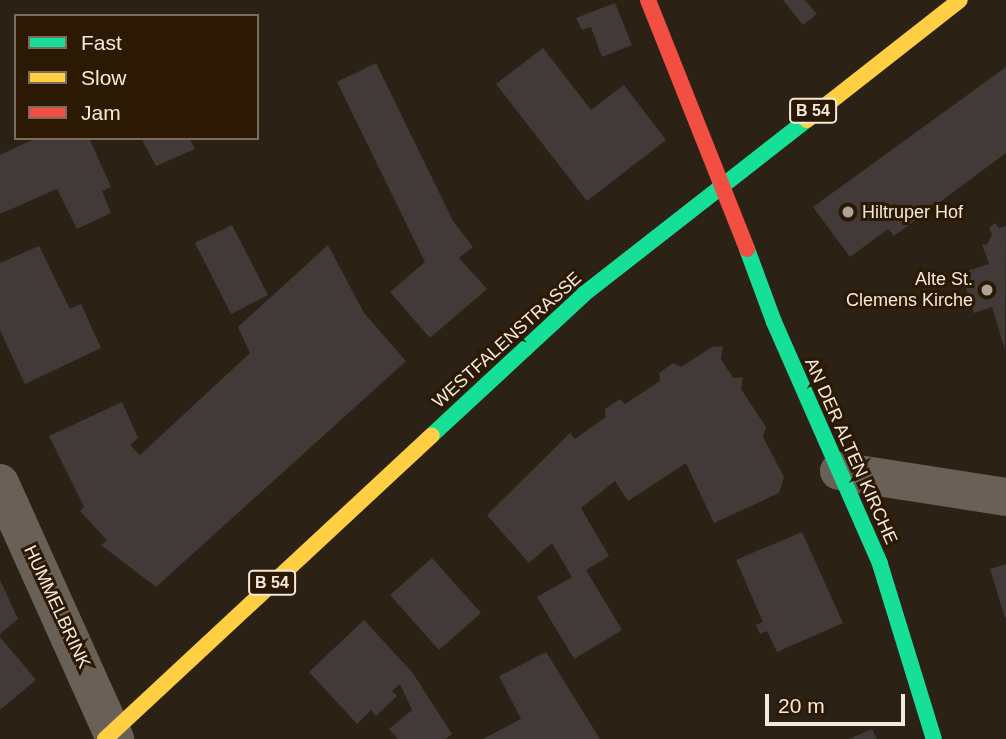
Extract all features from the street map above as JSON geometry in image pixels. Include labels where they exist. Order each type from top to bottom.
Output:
[{"type":"main road","name":"AN DER ALTEN KIRCHE","points":[[649,0],[774,322],[904,630],[933,739]]},
{"type":"main road","name":"WESTFALENSTRASSE","points":[[111,737],[584,294],[960,0]]},
{"type":"street","points":[[839,471],[1006,498]]},
{"type":"street","name":"HUMMELBRINK","points":[[0,483],[111,737]]},
{"type":"building","points":[[783,0],[805,0],[817,14],[803,25]]},
{"type":"building","points":[[615,3],[632,45],[602,57],[591,27],[582,30],[576,18]]},
{"type":"building","points":[[543,48],[591,110],[624,85],[666,140],[587,201],[496,84]]},
{"type":"building","points":[[376,63],[453,221],[473,247],[459,258],[487,289],[430,338],[390,292],[425,262],[337,82]]},
{"type":"building","points":[[1006,67],[1006,153],[894,236],[888,229],[850,257],[813,207]]},
{"type":"building","points":[[32,140],[90,140],[111,187],[102,191],[111,213],[77,229],[57,189],[0,214],[0,155]]},
{"type":"building","points":[[142,140],[190,140],[195,149],[156,166]]},
{"type":"building","name":"Alte St. Clemens Kirche","points":[[995,223],[999,228],[1006,226],[1005,350],[992,307],[974,313],[961,273],[989,264],[982,244],[987,245],[992,234],[989,228]]},
{"type":"building","points":[[232,225],[268,295],[231,314],[195,243]]},
{"type":"building","points":[[328,245],[364,313],[406,361],[156,587],[101,545],[107,540],[80,511],[84,507],[49,436],[122,402],[138,438],[130,445],[140,455],[250,353],[238,327]]},
{"type":"building","points":[[39,246],[70,309],[81,304],[101,348],[25,384],[0,330],[0,263]]},
{"type":"building","points":[[723,346],[721,359],[733,378],[743,377],[741,389],[766,427],[763,437],[784,477],[779,493],[714,523],[686,463],[628,501],[615,481],[581,508],[609,556],[586,570],[622,630],[574,659],[537,597],[572,577],[552,543],[529,563],[487,515],[570,433],[575,439],[606,417],[605,409],[620,399],[625,404],[660,381],[659,373],[673,363],[681,367],[712,347]]},
{"type":"building","points":[[802,532],[843,623],[777,652],[767,631],[760,634],[756,625],[763,622],[736,560]]},
{"type":"building","points":[[432,558],[481,613],[439,650],[390,595]]},
{"type":"building","points":[[1006,564],[1006,618],[1005,618],[990,569]]},
{"type":"building","points":[[0,580],[18,619],[0,634]]},
{"type":"building","points":[[364,620],[412,672],[452,734],[445,739],[398,739],[389,729],[412,710],[400,684],[392,691],[397,696],[376,716],[371,710],[357,724],[309,672]]},
{"type":"building","points":[[0,637],[36,680],[0,710]]},
{"type":"building","points":[[546,652],[600,739],[483,739],[521,719],[499,676]]},
{"type":"building","points":[[872,729],[877,739],[849,739]]},
{"type":"traffic: fast","points":[[432,435],[584,294],[807,120]]},
{"type":"traffic: fast","points":[[747,249],[774,322],[880,564],[934,739]]},
{"type":"traffic: slow","points":[[807,120],[960,0]]},
{"type":"traffic: slow","points":[[105,739],[432,435]]},
{"type":"traffic: jam","points":[[648,0],[747,249]]},
{"type":"place","name":"Hiltruper Hof","points":[[848,212]]},
{"type":"place","name":"Alte St. Clemens Kirche","points":[[987,290]]}]
